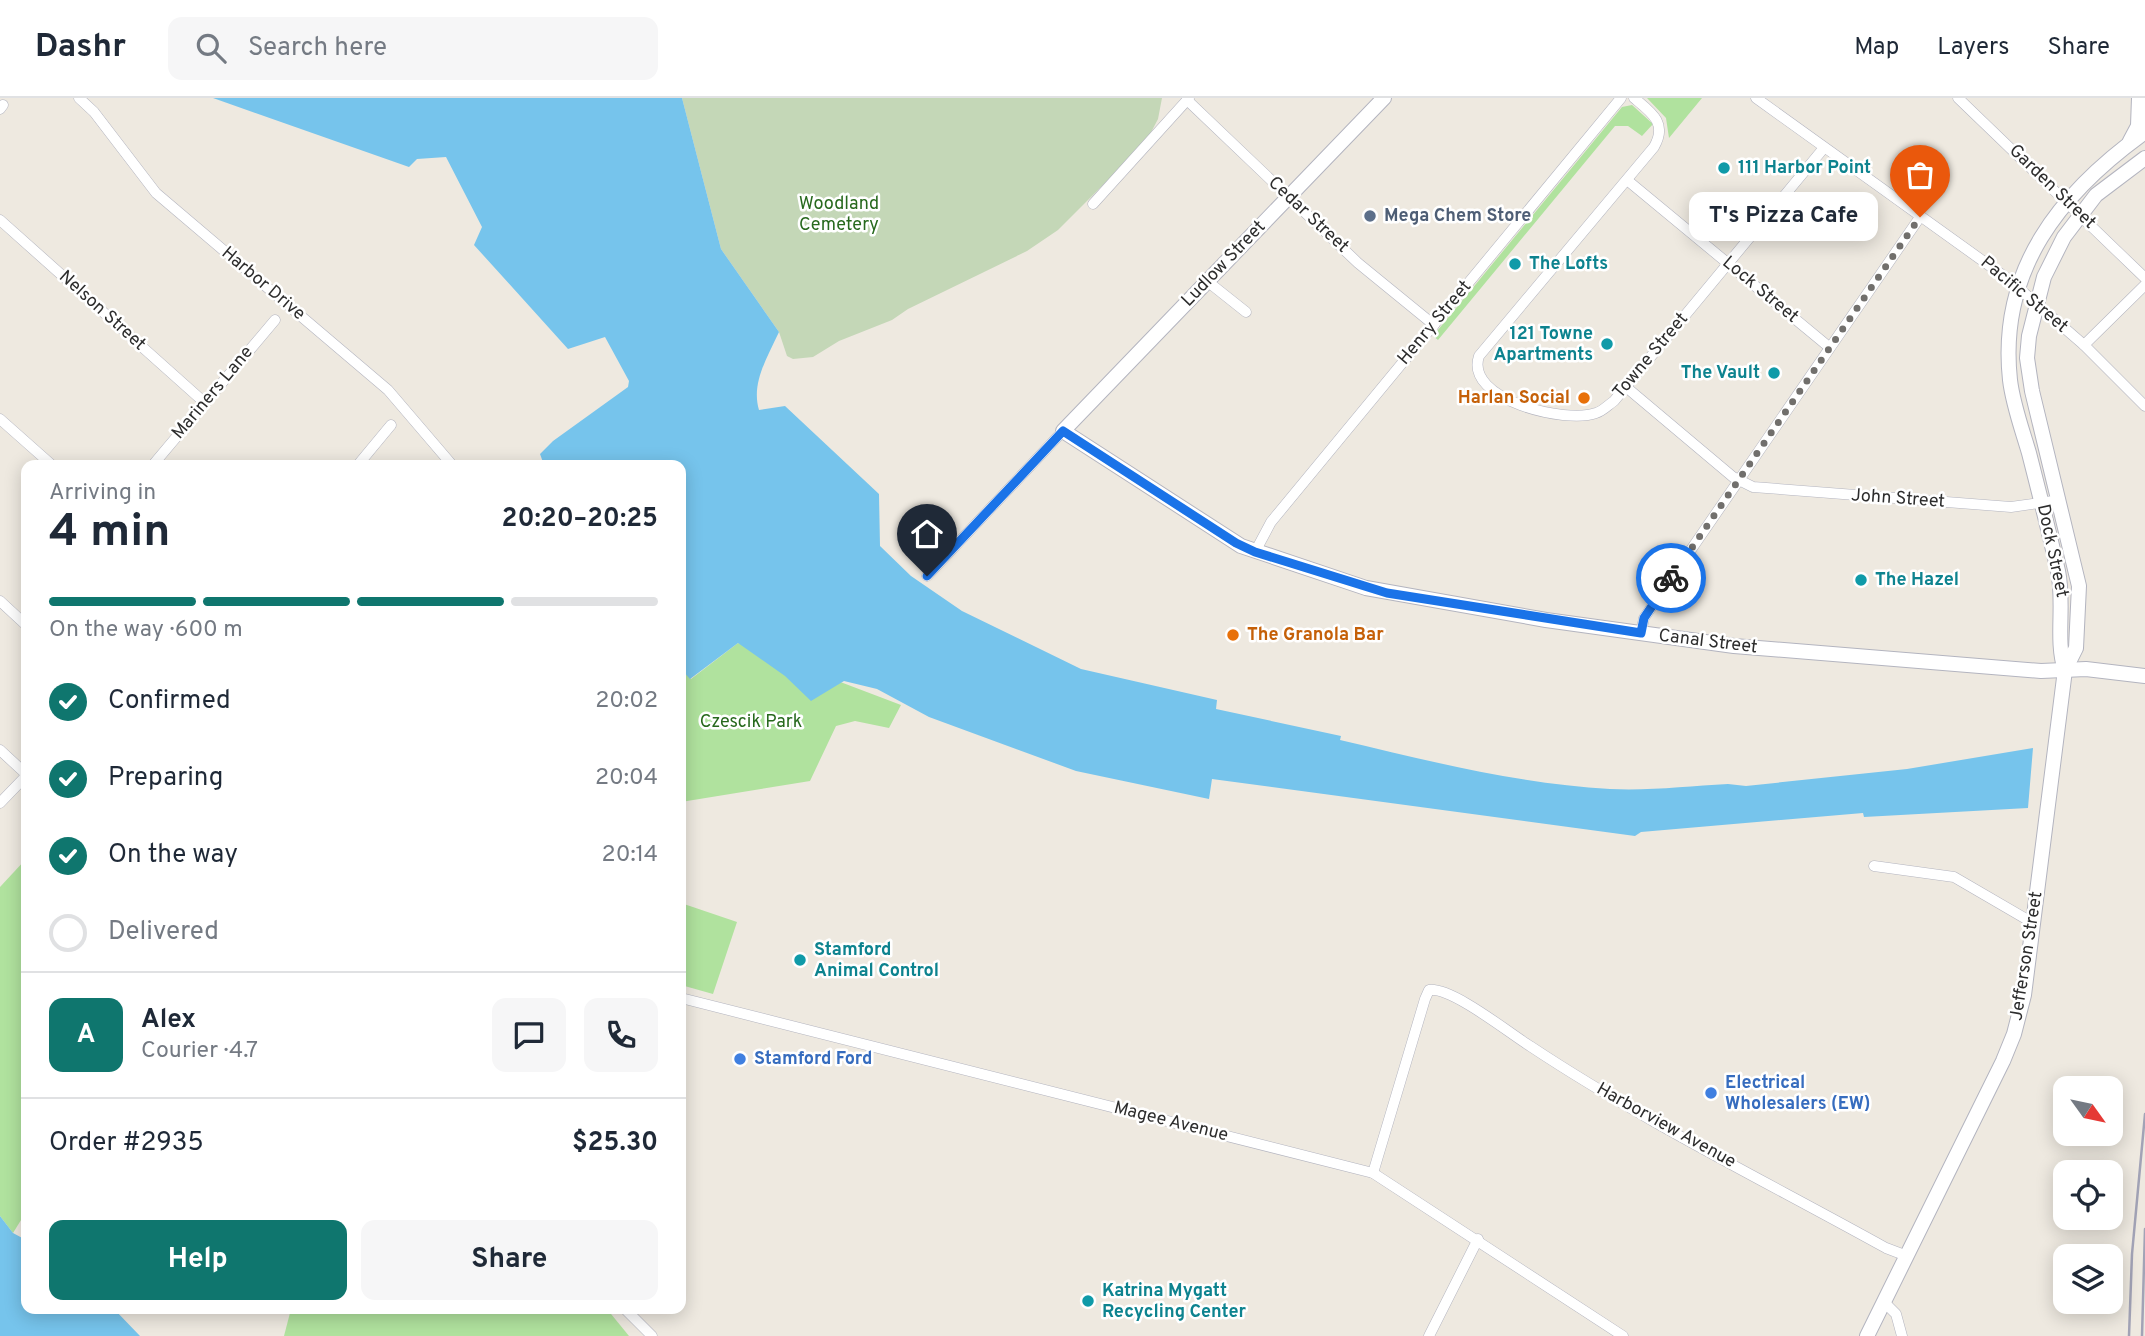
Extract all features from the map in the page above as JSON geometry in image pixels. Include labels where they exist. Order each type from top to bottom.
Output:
[{"type":"street","name":"Harbor Drive","points":[[79,98],[94,113],[156,193],[388,390],[448,460]]},
{"type":"street","name":"Ludlow Street","points":[[1063,431],[1384,98]]},
{"type":"street","name":"Henry Street","points":[[1255,552],[1271,522],[1621,98]]},
{"type":"street","name":"Towne Street","points":[[1634,98],[1658,118],[1661,134],[1654,147],[1479,356],[1476,364],[1483,381],[1507,401],[1526,408],[1574,415],[1596,413],[1626,387],[1823,149]]},
{"type":"street","name":"Pacific Street","points":[[1756,98],[2018,288],[2084,345],[2145,406]]},
{"type":"street","name":"Garden Street","points":[[1958,98],[2145,278]]},
{"type":"street","points":[[2128,145],[2138,126],[2138,98]]},
{"type":"street","name":"Cedar Street","points":[[1188,99],[1358,263],[1434,325]]},
{"type":"street","points":[[1093,204],[1188,99]]},
{"type":"street","name":"Dock Street","points":[[2065,670],[2060,652],[2061,586],[2010,380],[2009,347],[2018,288],[2041,235],[2066,200],[2145,132]]},
{"type":"street","name":"Dock Street","points":[[2065,670],[2076,648],[2080,597],[2060,500],[2028,372],[2028,345],[2036,304],[2053,257],[2080,214],[2106,187],[2145,158]]},
{"type":"street","name":"Lock Street","points":[[1627,180],[1829,346]]},
{"type":"street","points":[[1641,633],[1644,618],[1920,217]]},
{"type":"street","name":"Nelson Street","points":[[0,219],[205,403]]},
{"type":"street","points":[[1207,281],[1245,312]]},
{"type":"street","points":[[2084,345],[2145,285]]},
{"type":"street","name":"Mariners Lane","points":[[157,460],[275,320]]},
{"type":"street","points":[[1626,387],[1737,481]]},
{"type":"street","points":[[0,419],[46,460]]},
{"type":"street","points":[[362,460],[391,425]]},
{"type":"street","points":[[927,576],[1063,431]]},
{"type":"street","name":"Canal Street","points":[[1063,431],[1236,543],[1255,552],[1387,593],[1641,633],[1764,649],[2041,671],[2065,670],[2145,676]]},
{"type":"street","name":"John Street","points":[[1737,481],[1759,488],[1958,504],[2043,505],[2060,500]]},
{"type":"street","points":[[0,601],[21,620]]},
{"type":"street","name":"Jefferson Street","points":[[1867,1336],[2014,1034],[2024,995],[2065,670]]},
{"type":"street","points":[[0,750],[21,770]]},
{"type":"street","points":[[0,803],[21,780]]},
{"type":"street","points":[[1874,866],[1954,877],[2033,923]]},
{"type":"street","name":"Harborview Avenue","points":[[1373,1173],[1429,990],[1456,998],[1570,1073],[1886,1248],[1908,1256]]},
{"type":"street","name":"Magee Avenue","points":[[686,999],[1373,1173],[1398,1192],[1478,1239],[1623,1336]]},
{"type":"street","points":[[1429,1336],[1478,1239]]},
{"type":"street","points":[[1884,1302],[1896,1314],[1902,1336]]},
{"type":"street","points":[[630,1314],[652,1336]]},
{"type":"green space","name":"Woodland Cemetery","points":[[682,98],[1162,98],[1158,119],[1146,142],[1058,230],[1027,251],[908,309],[892,320],[839,341],[813,357],[793,359],[787,356],[779,332],[721,249]]},
{"type":"green space","points":[[1647,98],[1702,98],[1669,138],[1666,118]]},
{"type":"green space","points":[[1632,105],[1653,124],[1642,136],[1628,126],[1615,126],[1438,340],[1433,336],[1622,107]]},
{"type":"green space","name":"Czescik Park","points":[[738,643],[901,705],[889,728],[855,721],[836,726],[810,781],[686,801],[686,674],[691,679]]},
{"type":"green space","points":[[21,864],[21,1220],[13,1233],[0,1216],[0,887]]},
{"type":"green space","points":[[686,905],[737,922],[713,994],[686,986]]},
{"type":"green space","points":[[290,1314],[611,1314],[629,1336],[284,1336]]},
{"type":"water","points":[[213,98],[682,98],[721,249],[779,332],[759,380],[759,410],[785,406],[879,494],[880,546],[911,576],[962,611],[1081,669],[1217,700],[1216,709],[1341,736],[1340,740],[1373,748],[1474,770],[1576,786],[1654,789],[1728,784],[1746,786],[1907,769],[2033,748],[2028,808],[1864,817],[1863,813],[1641,832],[1635,836],[1212,779],[1209,799],[1076,771],[929,717],[877,689],[844,681],[811,701],[785,676],[738,643],[690,679],[686,675],[686,460],[542,460],[540,454],[553,441],[628,387],[629,381],[605,337],[568,349],[474,245],[482,227],[446,157],[417,159],[409,167]]},
{"type":"water","points":[[0,1216],[13,1233],[21,1237],[21,1314],[119,1314],[140,1336],[0,1336]]},
{"type":"railway","points":[[2129,1336],[2132,1254],[2145,1114]]},
{"type":"railway","points":[[2142,1336],[2145,1229]]},
{"type":"way so far","points":[[1671,578],[1920,217]]},
{"type":"place","name":"111 Harbor Point","points":[[1724,168]]},
{"type":"place","name":"Mega Chem Store","points":[[1370,216]]},
{"type":"place","name":"T's Pizza Cafe","points":[[1920,217]]},
{"type":"place","name":"The Lofts","points":[[1515,264]]},
{"type":"place","name":"121 Towne Apartments","points":[[1607,344]]},
{"type":"place","name":"The Vault","points":[[1774,373]]},
{"type":"place","name":"Harlan Social","points":[[1584,398]]},
{"type":"place","name":"The Hazel","points":[[1861,580]]},
{"type":"place","name":"The Granola Bar","points":[[1233,635]]},
{"type":"place","name":"Stamford Animal Control","points":[[800,960]]},
{"type":"place","name":"Stamford Ford","points":[[740,1059]]},
{"type":"place","name":"Electrical Wholesalers (EW)","points":[[1711,1093]]},
{"type":"place","name":"Katrina Mygatt Recycling Center","points":[[1088,1301]]},
{"type":"route","points":[[927,576],[1063,431],[1241,546],[1366,588],[1546,620],[1641,633],[1644,618],[1671,578]]}]
